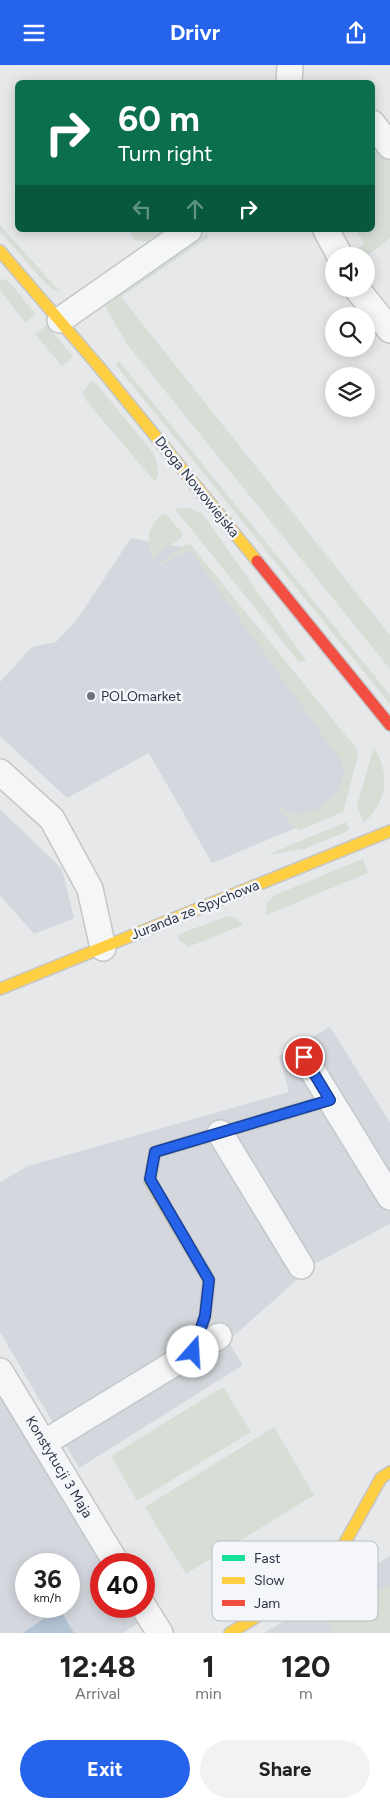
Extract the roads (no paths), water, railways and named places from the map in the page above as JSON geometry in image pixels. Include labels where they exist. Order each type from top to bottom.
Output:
[{"type":"street","points":[[289,80],[290,65]]},
{"type":"street","points":[[375,113],[390,113]]},
{"type":"street","points":[[375,127],[390,146]]},
{"type":"street","points":[[60,320],[187,232]]},
{"type":"street","points":[[327,232],[335,247]]},
{"type":"street","name":"Droga Nowowiejska","points":[[0,251],[60,320],[390,725]]},
{"type":"street","points":[[363,297],[390,330]]},
{"type":"street","points":[[0,772],[52,819],[90,889],[103,948]]},
{"type":"street","name":"Juranda ze Spychowa","points":[[0,989],[390,831]]},
{"type":"street","points":[[304,1057],[390,1197]]},
{"type":"street","points":[[193,1352],[205,1316],[209,1280],[150,1179],[155,1152],[330,1100]]},
{"type":"street","points":[[220,1133],[301,1266]]},
{"type":"street","points":[[44,1443],[219,1336]]},
{"type":"street","name":"Konstytucji 3 Maja","points":[[0,1371],[110,1553]]},
{"type":"street","points":[[346,1541],[382,1478],[390,1473]]},
{"type":"street","points":[[151,1618],[160,1633]]},
{"type":"street","points":[[230,1633],[250,1621]]},
{"type":"water","points":[[45,1618],[65,1618],[74,1633],[23,1633]]},
{"type":"place","name":"POLOmarket","points":[[91,696]]}]
